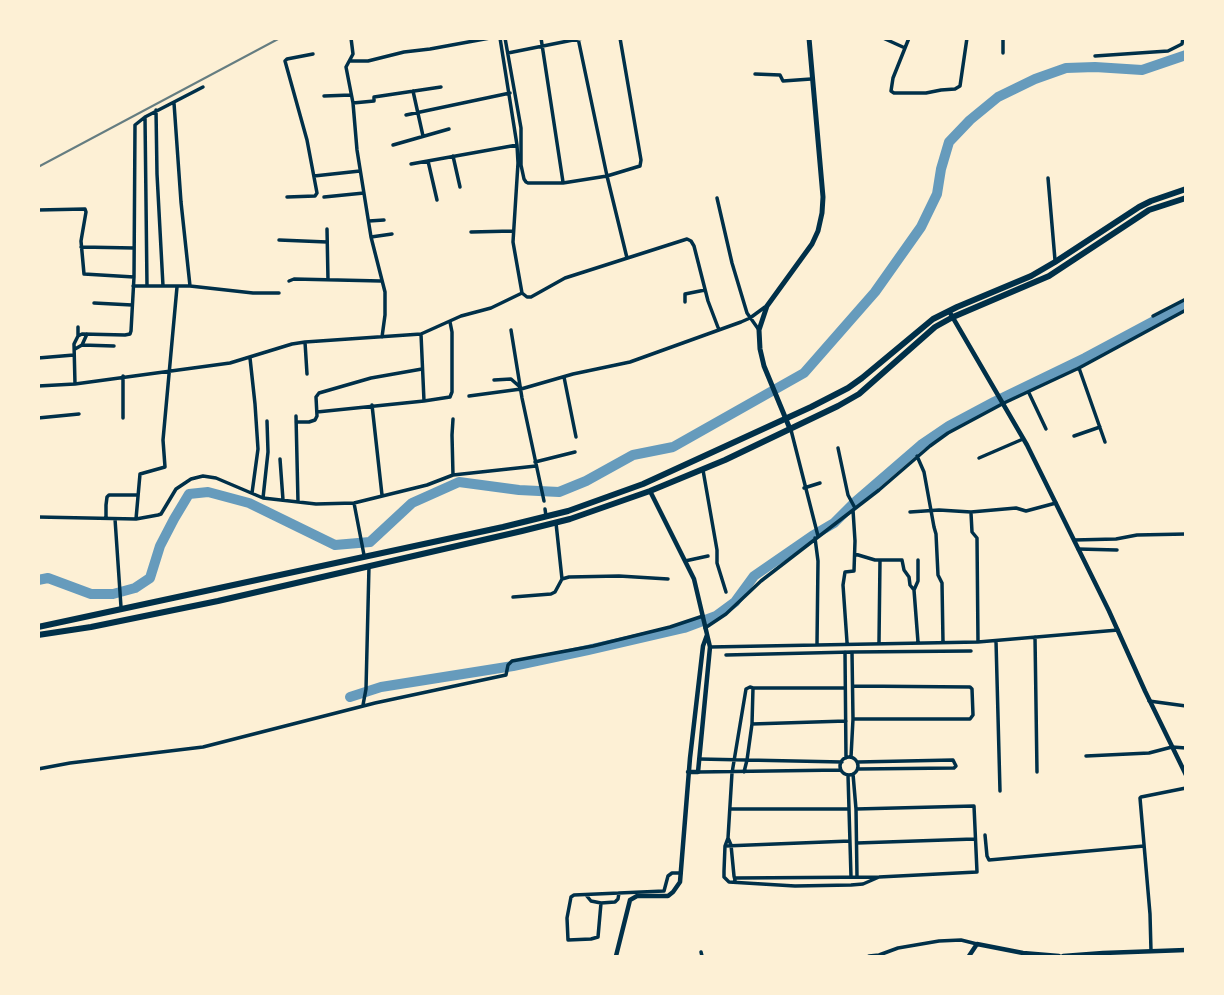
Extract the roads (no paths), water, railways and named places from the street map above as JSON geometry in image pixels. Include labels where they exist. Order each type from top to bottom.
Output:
[{"type":"highway","points":[[38,635],[218,601],[556,523],[650,491],[702,470],[859,394],[951,314],[1055,262],[1139,207],[1185,189]]},
{"type":"highway","points":[[38,627],[121,606],[215,589],[546,512],[575,508],[643,484],[811,407],[855,383],[927,323],[1049,276],[1150,210],[1185,198]]},
{"type":"highway","points":[[215,589],[218,601]]},
{"type":"highway","points":[[205,591],[208,594],[208,603]]},
{"type":"main road","points":[[790,429],[770,383],[760,349],[759,330],[767,306],[811,244],[820,223],[823,197],[809,38]]},
{"type":"street","points":[[351,38],[354,51],[346,67],[371,237],[385,292],[382,337]]},
{"type":"street","points":[[351,61],[368,61],[404,52],[491,38]]},
{"type":"street","points":[[502,38],[508,52],[520,128],[524,179],[528,183],[563,183],[607,176],[638,168],[642,164],[620,38]]},
{"type":"street","points":[[502,38],[517,145],[513,247],[522,293],[527,298],[531,297],[565,278],[689,239],[694,246],[719,330]]},
{"type":"street","points":[[541,38],[563,183]]},
{"type":"street","points":[[883,38],[905,48]]},
{"type":"street","points":[[909,38],[893,76],[892,92],[926,93],[960,86],[967,38]]},
{"type":"street","points":[[1003,38],[1003,52]]},
{"type":"street","points":[[1095,56],[1168,51],[1182,44],[1183,38]]},
{"type":"street","points":[[508,52],[580,39],[607,176],[628,259]]},
{"type":"street","points":[[287,197],[317,193],[307,140],[285,61],[288,58],[313,54]]},
{"type":"street","points":[[755,74],[780,75],[784,81],[811,79]]},
{"type":"street","points":[[78,336],[130,334],[134,286],[135,125],[156,110],[203,87]]},
{"type":"street","points":[[353,103],[374,102],[374,97],[441,87]]},
{"type":"street","points":[[413,91],[423,136]]},
{"type":"street","points":[[406,115],[510,93]]},
{"type":"street","points":[[324,96],[351,95]]},
{"type":"street","points":[[174,103],[190,286]]},
{"type":"street","points":[[156,110],[163,286]]},
{"type":"street","points":[[145,117],[147,286]]},
{"type":"street","points":[[393,145],[449,129]]},
{"type":"street","points":[[411,164],[517,145]]},
{"type":"street","points":[[453,156],[460,187]]},
{"type":"street","points":[[428,161],[438,200]]},
{"type":"street","points":[[314,176],[360,171]]},
{"type":"street","points":[[1048,177],[1055,262]]},
{"type":"street","points":[[324,197],[364,193]]},
{"type":"street","points":[[717,198],[732,262],[750,318],[759,330]]},
{"type":"street","points":[[38,210],[85,209],[81,247],[84,274],[134,277]]},
{"type":"street","points":[[369,221],[384,220]]},
{"type":"street","points":[[327,229],[328,280]]},
{"type":"street","points":[[471,232],[513,231]]},
{"type":"street","points":[[371,237],[392,234]]},
{"type":"street","points":[[279,240],[327,242]]},
{"type":"street","points":[[81,247],[134,248]]},
{"type":"street","points":[[289,281],[381,281]]},
{"type":"street","points":[[134,286],[190,286],[279,293]]},
{"type":"street","points":[[136,519],[140,474],[165,467],[163,440],[177,287]]},
{"type":"street","points":[[685,302],[685,294],[705,290]]},
{"type":"street","points":[[38,386],[75,384],[230,363],[305,342],[421,334],[461,316],[491,308],[522,293]]},
{"type":"street","points":[[1153,316],[1185,299]]},
{"type":"street","points":[[94,303],[132,305]]},
{"type":"street","points":[[468,396],[521,389],[605,366],[630,362],[750,318],[767,306]]},
{"type":"street","points":[[38,769],[204,747],[363,705],[506,675],[508,665],[512,661],[593,646],[726,614],[816,535],[879,490],[948,433],[1003,402],[1029,393],[1079,368],[1185,310]]},
{"type":"street","points":[[951,314],[1003,402],[1056,503],[1185,775]]},
{"type":"street","points":[[317,412],[448,398],[452,394],[452,321]]},
{"type":"street","points":[[75,384],[74,344],[78,327]]},
{"type":"street","points":[[511,330],[544,500]]},
{"type":"street","points":[[82,345],[88,334]]},
{"type":"street","points":[[421,334],[424,401]]},
{"type":"street","points":[[305,342],[307,374]]},
{"type":"street","points":[[75,349],[82,345],[114,345]]},
{"type":"street","points":[[38,358],[74,355]]},
{"type":"street","points":[[250,358],[258,449],[252,493]]},
{"type":"street","points":[[1079,368],[1105,442]]},
{"type":"street","points":[[298,502],[296,419],[314,421],[317,418],[318,393],[422,369]]},
{"type":"street","points":[[123,376],[123,418]]},
{"type":"street","points":[[564,377],[576,437]]},
{"type":"street","points":[[494,380],[511,379],[521,389]]},
{"type":"street","points":[[1029,393],[1046,429]]},
{"type":"street","points":[[372,405],[382,495]]},
{"type":"street","points":[[39,416],[79,414]]},
{"type":"street","points":[[453,419],[456,474]]},
{"type":"street","points":[[263,498],[268,452],[267,421]]},
{"type":"street","points":[[1074,436],[1100,427]]},
{"type":"street","points":[[790,429],[816,535],[817,644]]},
{"type":"street","points":[[979,458],[1023,439]]},
{"type":"street","points":[[838,449],[853,507],[855,541],[854,571],[845,572],[843,585],[847,643]]},
{"type":"street","points":[[38,517],[136,519],[161,514],[176,489],[191,479],[203,476],[216,478],[263,498],[316,504],[354,503],[427,485],[456,474],[536,464],[575,452]]},
{"type":"street","points":[[917,456],[924,472],[937,537],[939,575],[942,583],[943,642]]},
{"type":"street","points":[[280,459],[282,500]]},
{"type":"street","points":[[702,470],[717,563],[726,592]]},
{"type":"street","points":[[804,488],[820,483]]},
{"type":"street","points":[[650,491],[694,579],[710,647],[698,772]]},
{"type":"street","points":[[106,518],[109,495],[138,495]]},
{"type":"street","points":[[354,503],[363,554]]},
{"type":"street","points":[[910,512],[971,512],[1016,508],[1026,511],[1056,503]]},
{"type":"street","points":[[971,512],[972,532],[977,538],[978,642]]},
{"type":"street","points":[[115,519],[121,606]]},
{"type":"street","points":[[513,597],[555,592],[562,579],[556,523]]},
{"type":"street","points":[[1074,540],[1185,534]]},
{"type":"street","points":[[1078,549],[1117,550]]},
{"type":"street","points":[[855,554],[880,560],[902,560],[914,590]]},
{"type":"street","points":[[685,561],[708,556]]},
{"type":"street","points":[[879,643],[880,560]]},
{"type":"street","points":[[918,560],[918,580],[914,590],[918,642]]},
{"type":"street","points":[[363,705],[366,696],[369,566]]},
{"type":"street","points":[[562,579],[619,576],[668,579]]},
{"type":"street","points":[[710,647],[978,642],[1118,629]]},
{"type":"street","points":[[616,957],[630,900],[671,894],[680,882],[697,665],[707,635]]},
{"type":"street","points":[[1034,637],[1037,772]]},
{"type":"street","points":[[996,641],[1000,791]]},
{"type":"street","points":[[726,655],[971,651]]},
{"type":"street","points":[[845,652],[846,759]]},
{"type":"street","points":[[841,770],[846,759],[853,719],[852,652]]},
{"type":"street","points":[[853,686],[970,687],[973,715],[970,719],[853,719]]},
{"type":"street","points":[[744,772],[752,724],[753,688]]},
{"type":"street","points":[[845,688],[746,689],[732,773],[724,875],[729,883],[976,872],[974,807],[856,809]]},
{"type":"street","points":[[1149,701],[1185,706]]},
{"type":"street","points":[[752,724],[846,721]]},
{"type":"street","points":[[1086,756],[1185,748]]},
{"type":"street","points":[[690,758],[846,759],[858,762],[953,760],[956,766],[858,769],[850,774]]},
{"type":"street","points":[[858,762],[858,769]]},
{"type":"street","points":[[688,772],[841,770],[850,774]]},
{"type":"street","points":[[850,774],[851,877]]},
{"type":"street","points":[[850,774],[856,809],[857,877]]},
{"type":"street","points":[[1152,951],[1139,800],[1141,797],[1185,788]]},
{"type":"street","points":[[731,808],[849,809]]},
{"type":"street","points":[[985,835],[989,860],[1144,846]]},
{"type":"street","points":[[728,838],[735,881]]},
{"type":"street","points":[[857,843],[974,839]]},
{"type":"street","points":[[725,846],[850,841]]},
{"type":"street","points":[[601,903],[598,937],[568,940],[569,899],[574,895],[664,891],[668,876],[681,873]]},
{"type":"street","points":[[863,877],[863,884]]},
{"type":"street","points":[[735,881],[794,886],[863,884],[879,877]]},
{"type":"street","points":[[586,895],[591,901],[601,903],[615,902],[620,893]]},
{"type":"street","points":[[869,957],[898,948],[961,940],[1016,954],[1061,957],[1185,950]]},
{"type":"street","points":[[970,957],[976,944]]},
{"type":"street","points":[[1175,950],[1175,957]]},
{"type":"waterway","points":[[38,580],[48,578],[91,594],[113,594],[135,588],[150,578],[160,546],[189,494],[208,492],[249,503],[335,545],[370,542],[412,503],[459,482],[559,492],[586,481],[633,455],[673,447],[804,373],[875,292],[921,227],[937,194],[949,142],[998,97],[1066,68],[1142,70],[1186,55]]},
{"type":"waterway","points":[[350,697],[381,687],[513,666],[588,650],[684,628],[716,616],[735,602],[754,576],[834,523],[921,445],[949,426],[1186,304]]},
{"type":"railway","points":[[38,167],[280,38]]}]
